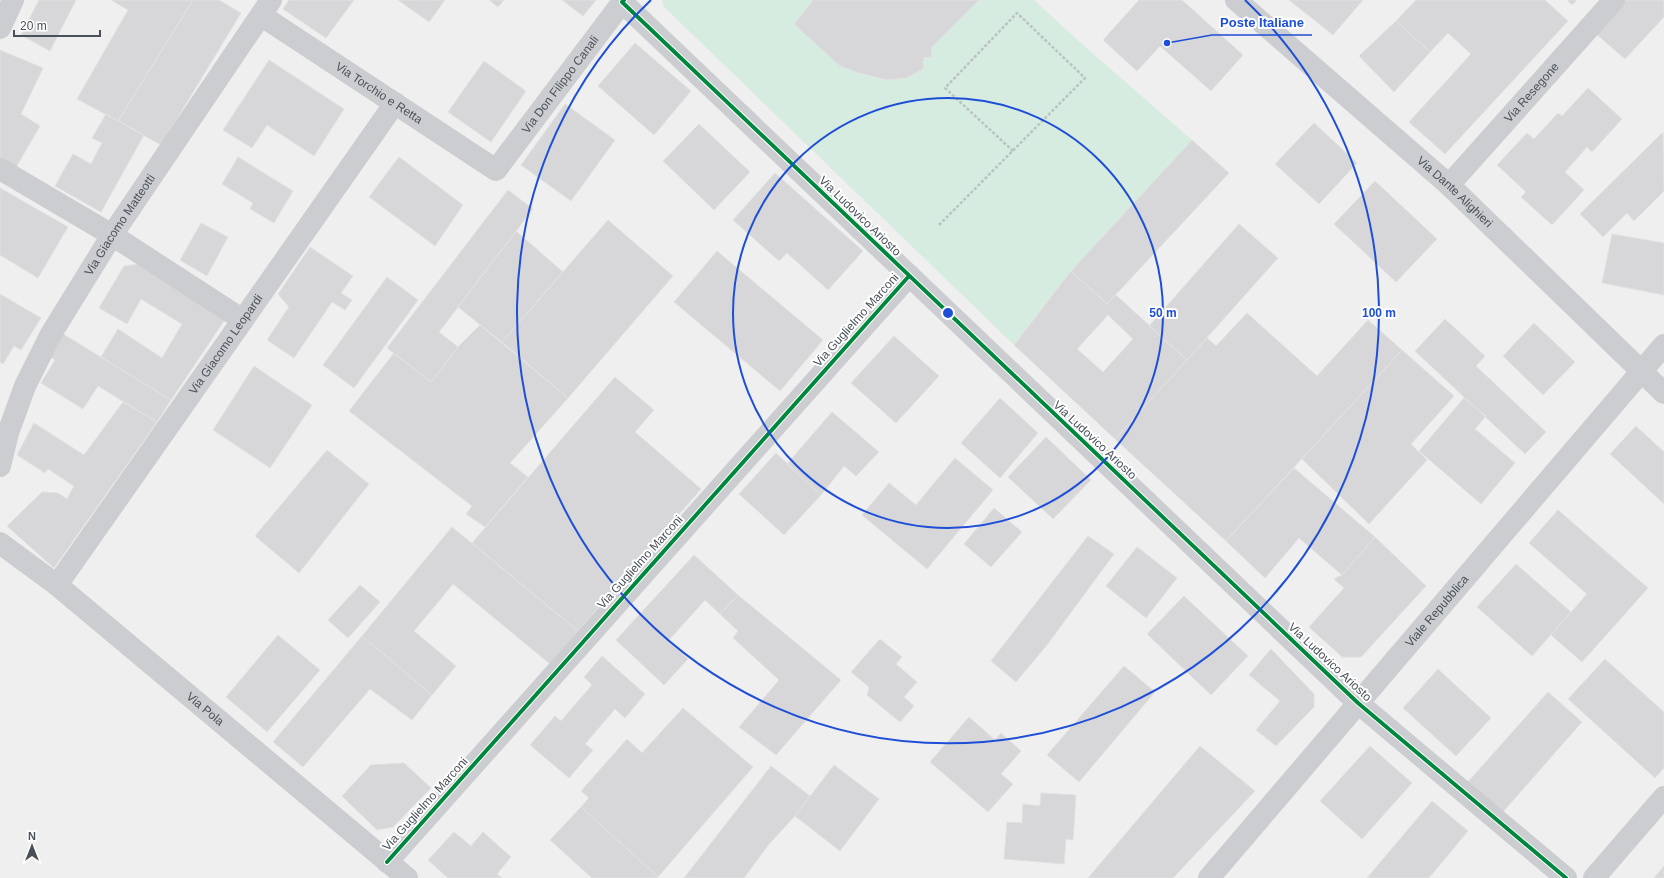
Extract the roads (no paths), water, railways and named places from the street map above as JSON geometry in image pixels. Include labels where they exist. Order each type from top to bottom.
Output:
[{"type":"street","points":[[0,28],[13,0]]},
{"type":"street","name":"Via Dante Alighieri","points":[[1236,0],[1449,185],[1664,393]]},
{"type":"street","name":"Via Resegone","points":[[1449,185],[1614,0]]},
{"type":"street","name":"Via Don Filippo Canali","points":[[496,170],[623,1]]},
{"type":"street","name":"Via Ludovico Ariosto","points":[[623,1],[908,276],[1358,703],[1566,878]]},
{"type":"street","name":"Via Torchio e Retta","points":[[266,8],[395,103],[496,170]]},
{"type":"street","name":"Via Giacomo Matteotti","points":[[0,466],[8,433],[25,386],[51,334],[112,235],[266,8]]},
{"type":"street","name":"Via Giacomo Leopardi","points":[[57,586],[395,103]]},
{"type":"street","points":[[0,169],[112,235],[243,320]]},
{"type":"street","name":"Via Guglielmo Marconi","points":[[387,862],[908,276]]},
{"type":"street","name":"Viale Repubblica","points":[[1209,878],[1664,345]]},
{"type":"street","name":"Via Pola","points":[[0,544],[57,586],[406,878]]},
{"type":"street","points":[[1594,878],[1664,797]]},
{"type":"place","name":"Poste Italiane","points":[[1167,43]]}]
